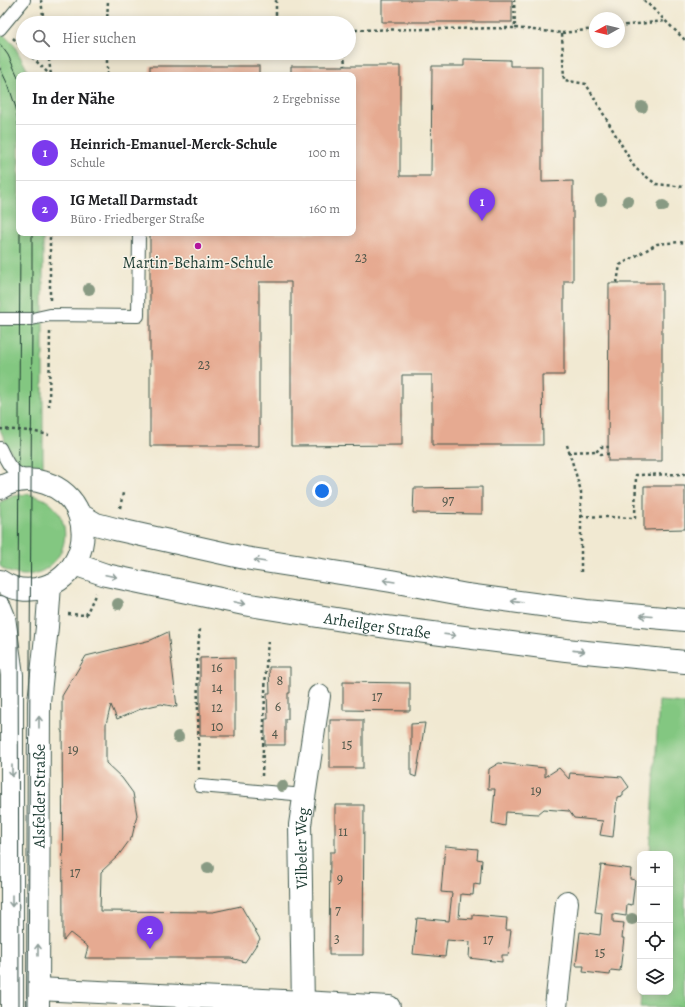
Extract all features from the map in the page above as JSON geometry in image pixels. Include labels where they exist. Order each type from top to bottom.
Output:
[{"type":"street","points":[[0,488],[6,484],[19,480],[43,482],[55,487],[65,494],[73,503],[79,514],[83,531],[81,549],[74,564],[63,577],[50,585],[30,590],[6,586],[0,581]]},
{"type":"street","points":[[79,514],[96,524],[115,530],[245,558],[391,581],[467,595],[586,611],[685,620]]},
{"type":"street","name":"Arheilger Straße","points":[[74,564],[106,575],[244,604],[386,627],[566,650],[685,662]]},
{"type":"street","name":"Alsfelder Straße","points":[[38,998],[39,702],[50,585]]},
{"type":"street","name":"Alsfelder Straße","points":[[0,607],[4,617],[12,675],[12,1007]]},
{"type":"street","name":"Vilbeler Weg","points":[[303,1004],[300,825],[319,696]]},
{"type":"street","points":[[556,1007],[567,902]]},
{"type":"street","points":[[38,998],[389,1007]]},
{"type":"lane","points":[[0,28],[24,0]]},
{"type":"lane","points":[[0,319],[32,319],[50,315],[138,316],[140,236]]},
{"type":"lane","points":[[0,448],[9,467],[19,475],[31,480]]},
{"type":"lane","points":[[200,786],[304,795]]},
{"type":"path","points":[[41,0],[43,16]]},
{"type":"path","points":[[108,0],[108,16]]},
{"type":"path","points":[[276,0],[276,16]]},
{"type":"path","points":[[514,0],[515,28]]},
{"type":"path","points":[[644,0],[685,40]]},
{"type":"path","points":[[625,25],[665,20]]},
{"type":"path","points":[[356,30],[515,28],[562,34],[589,30]]},
{"type":"path","points":[[562,34],[564,80],[586,84],[636,168],[656,184],[685,187]]},
{"type":"path","points":[[35,60],[48,72]]},
{"type":"path","points":[[49,60],[51,72]]},
{"type":"path","points":[[107,60],[107,72]]},
{"type":"path","points":[[344,60],[344,66]]},
{"type":"path","points":[[617,283],[620,265],[657,244],[685,243]]},
{"type":"path","points":[[0,429],[31,431],[49,435]]},
{"type":"path","points":[[567,445],[581,491],[581,575]]},
{"type":"path","points":[[597,451],[601,447],[609,447]]},
{"type":"path","points":[[568,452],[597,451],[601,454],[609,454]]},
{"type":"path","points":[[581,516],[635,518],[636,475],[685,474]]},
{"type":"path","points":[[200,629],[197,655],[200,786]]},
{"type":"path","points":[[262,791],[268,641]]},
{"type":"green space","points":[[0,31],[14,45],[16,49],[16,60],[22,60],[28,72],[16,72],[16,236],[43,236],[43,476],[23,469],[7,446],[0,429]]},
{"type":"green space","points":[[27,494],[43,499],[52,505],[60,516],[64,527],[64,539],[62,550],[56,560],[47,568],[36,573],[23,575],[10,572],[0,566],[0,502],[13,496]]},
{"type":"green space","points":[[659,701],[685,703],[685,1007],[640,1007],[641,995],[673,995],[673,851],[650,851]]},
{"type":"building","points":[[382,0],[512,0],[512,22],[382,22]]},
{"type":"building","points":[[464,59],[510,60],[510,66],[542,66],[542,182],[573,181],[573,281],[564,281],[564,375],[542,375],[543,445],[432,445],[432,375],[402,375],[402,445],[291,446],[291,282],[259,282],[259,446],[150,446],[150,236],[356,236],[356,72],[291,72],[291,66],[400,66],[400,176],[431,176],[432,66],[464,66]]},
{"type":"building","points":[[150,66],[259,66],[259,72],[150,72]]},
{"type":"building","points":[[609,283],[662,283],[662,461],[608,461]]},
{"type":"building","points":[[644,486],[685,486],[685,529],[644,530]]},
{"type":"building","points":[[482,487],[482,514],[413,513],[414,488]]},
{"type":"building","points":[[168,632],[177,707],[161,704],[143,708],[117,719],[111,705],[106,724],[106,763],[122,778],[133,793],[137,815],[132,837],[118,856],[101,872],[100,911],[213,912],[241,906],[260,939],[245,962],[231,958],[85,958],[88,947],[70,933],[63,941],[62,696],[86,656],[151,640]]},
{"type":"building","points":[[235,657],[235,736],[200,736],[200,658]]},
{"type":"building","points":[[269,667],[290,667],[288,719],[285,719],[285,745],[265,745],[265,719],[268,719],[267,693],[270,693]]},
{"type":"building","points":[[343,682],[410,683],[410,711],[343,710]]},
{"type":"building","points":[[330,720],[363,720],[363,768],[330,768]]},
{"type":"building","points":[[425,723],[416,777],[411,775],[411,724]]},
{"type":"building","points":[[499,763],[545,768],[545,777],[559,768],[569,779],[570,773],[622,777],[629,787],[623,792],[623,796],[617,797],[613,837],[600,835],[603,821],[574,818],[569,811],[544,809],[538,814],[506,812],[505,826],[492,823],[495,789],[488,789],[489,769]]},
{"type":"building","points":[[335,805],[364,805],[363,955],[329,955],[330,852],[335,852]]},
{"type":"building","points":[[445,846],[478,849],[477,859],[482,860],[480,885],[474,884],[473,895],[461,894],[459,918],[473,919],[473,915],[507,918],[506,930],[511,930],[508,955],[502,955],[502,962],[469,958],[470,942],[447,940],[445,957],[413,954],[417,918],[449,921],[452,893],[441,892]]},
{"type":"building","points":[[601,865],[631,869],[630,879],[635,880],[632,905],[627,904],[626,916],[613,914],[613,922],[624,923],[622,938],[624,938],[620,971],[611,970],[610,975],[583,972],[584,966],[576,966],[580,932],[600,935],[602,913],[595,912]]},
{"type":"tram line","points":[[0,44],[8,55],[16,72]]},
{"type":"tram line","points":[[0,68],[9,87],[16,108]]},
{"type":"tram line","points":[[19,1007],[18,612],[20,236]]},
{"type":"tram line","points":[[28,1007],[32,236]]},
{"type":"place","name":"Heinrich-Emanuel-Merck-Schule","points":[[482,221]]},
{"type":"place","name":"Martin-Behaim-Schule","points":[[198,246]]},
{"type":"place","name":"IG Metall Darmstadt","points":[[150,949]]}]
